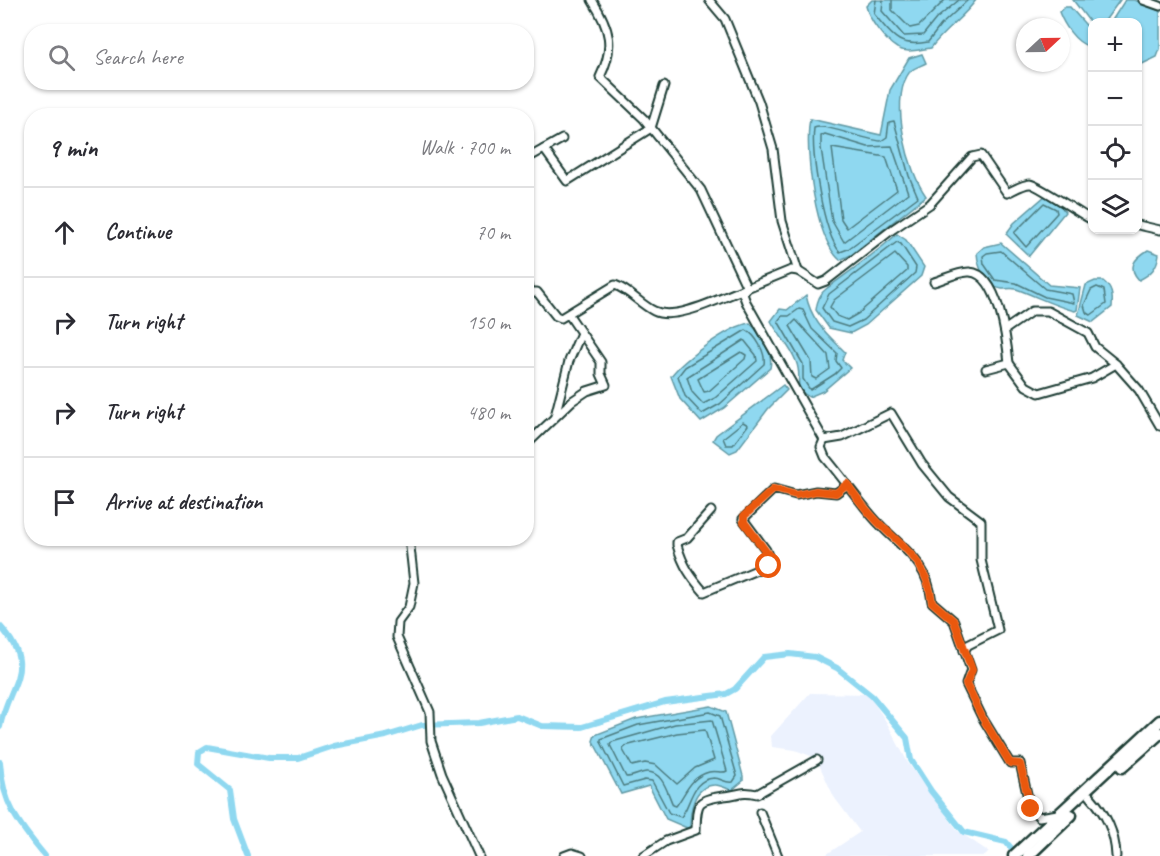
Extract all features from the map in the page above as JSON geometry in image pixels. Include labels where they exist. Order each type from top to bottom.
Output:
[{"type":"highway","points":[[1027,853],[1064,812],[1157,729]]},
{"type":"highway","points":[[1014,856],[1027,853],[1090,796],[1157,729]]},
{"type":"street","points":[[592,0],[609,37],[609,59],[600,77],[626,100],[701,190],[747,288]]},
{"type":"street","points":[[710,0],[725,20],[759,102],[773,149],[782,221],[798,271]]},
{"type":"street","points":[[1143,0],[1160,6]]},
{"type":"street","points":[[544,149],[567,181],[651,128],[664,86]]},
{"type":"street","points":[[534,155],[562,139]]},
{"type":"street","points":[[534,294],[540,295],[558,318],[569,315],[615,285],[642,304],[663,314],[684,312],[790,270],[798,271],[818,284],[826,282],[892,229],[930,204],[972,157],[981,155],[1007,193],[1029,184],[1039,186],[1067,207],[1088,218]]},
{"type":"street","points":[[1142,226],[1160,230]]},
{"type":"street","points":[[934,282],[970,272],[978,275],[993,292],[1006,329],[1009,363],[1026,386],[1039,393],[1092,378],[1116,364]]},
{"type":"street","points":[[747,288],[743,294],[746,302],[824,440]]},
{"type":"street","points":[[1006,329],[1032,311],[1047,311],[1088,333],[1095,347],[1116,364],[1138,390],[1160,426]]},
{"type":"street","points":[[534,437],[587,391],[606,385],[601,374],[601,362],[569,315]]},
{"type":"street","points":[[554,418],[569,361],[581,333]]},
{"type":"street","points":[[986,369],[1009,363]]},
{"type":"street","points":[[824,440],[842,437],[891,412],[922,464],[949,497],[981,521],[981,560],[998,630],[968,645],[964,651]]},
{"type":"street","points":[[824,440],[821,447],[825,457],[874,518],[920,564],[930,586],[932,602],[954,621],[972,670],[966,684],[982,717],[1010,763],[1020,764],[1031,809],[1039,817],[1064,812]]},
{"type":"street","points":[[711,511],[687,538],[677,542],[685,568],[697,587],[704,592],[771,564],[766,550],[743,519],[774,489],[796,495],[816,491],[836,493],[847,484]]},
{"type":"street","points":[[409,546],[414,583],[409,607],[398,622],[397,637],[429,712],[430,741],[442,774],[479,856]]},
{"type":"street","points":[[643,856],[666,842],[696,830],[696,808],[701,801],[712,796],[725,796],[742,790],[757,794],[817,760]]},
{"type":"street","points":[[1090,796],[1107,817],[1114,836],[1116,856]]},
{"type":"street","points":[[760,812],[778,856]]},
{"type":"street","points":[[564,856],[572,853],[582,856]]},
{"type":"shaded area","points":[[810,693],[868,694],[887,723],[908,763],[958,831],[989,852],[985,856],[824,856],[860,832],[834,797],[816,758],[795,750],[772,747],[771,736]]},
{"type":"water","points":[[872,0],[976,0],[931,48],[909,51],[897,48],[878,30],[866,6]]},
{"type":"water","points":[[1073,0],[1120,0],[1107,18],[1088,20]]},
{"type":"water","points":[[1125,0],[1135,0],[1160,11],[1160,49],[1157,57],[1142,64],[1142,18],[1114,18]]},
{"type":"water","points":[[1064,7],[1070,7],[1088,27],[1088,46],[1070,32],[1070,18],[1062,18],[1059,12]]},
{"type":"water","points":[[922,54],[926,63],[909,73],[902,88],[901,120],[913,171],[926,196],[851,255],[840,260],[831,249],[824,233],[813,193],[809,151],[810,119],[881,135],[890,90],[909,58]]},
{"type":"water","points":[[1045,196],[1061,206],[1065,212],[1029,256],[1006,234],[1014,223]]},
{"type":"water","points":[[897,234],[906,240],[924,267],[921,276],[866,325],[851,333],[829,328],[816,310],[822,293]]},
{"type":"water","points":[[1001,243],[1049,285],[1080,288],[1077,310],[1016,289],[1002,289],[991,284],[981,270],[977,253],[984,247]]},
{"type":"water","points":[[1148,250],[1159,254],[1157,263],[1153,270],[1139,280],[1133,267],[1136,260]]},
{"type":"water","points":[[1095,281],[1103,281],[1108,286],[1112,307],[1093,322],[1078,315],[1086,285]]},
{"type":"water","points":[[806,295],[816,320],[845,352],[842,360],[850,368],[823,391],[809,397],[799,387],[798,368],[794,356],[771,321],[780,309],[787,310]]},
{"type":"water","points":[[750,323],[768,349],[770,368],[724,408],[701,422],[680,399],[671,376],[685,361],[707,345],[730,330]]},
{"type":"water","points":[[783,385],[787,390],[768,409],[737,450],[730,453],[713,440],[716,435]]},
{"type":"water","points":[[711,706],[726,712],[743,781],[732,790],[716,785],[707,786],[701,790],[694,801],[690,827],[687,828],[666,819],[649,786],[621,794],[593,741],[595,735],[636,719]]},
{"type":"waterway","points":[[0,626],[12,641],[18,654],[19,665],[18,676],[0,727]]},
{"type":"waterway","points":[[248,856],[234,819],[230,790],[198,764],[199,752],[207,747],[269,758],[298,758],[334,746],[386,736],[422,725],[479,723],[517,716],[542,726],[582,727],[665,702],[726,694],[735,689],[764,657],[790,654],[815,657],[837,668],[872,696],[907,738],[911,760],[931,791],[964,832],[1006,842],[1016,854]]},
{"type":"waterway","points":[[0,762],[1,777],[8,802],[27,834],[45,856]]},
{"type":"route","points":[[769,566],[770,557],[744,522],[744,516],[776,488],[796,495],[816,491],[836,493],[842,491],[847,484],[874,518],[920,564],[926,574],[934,606],[954,621],[972,670],[966,684],[982,717],[1010,763],[1020,764],[1031,809]]}]
